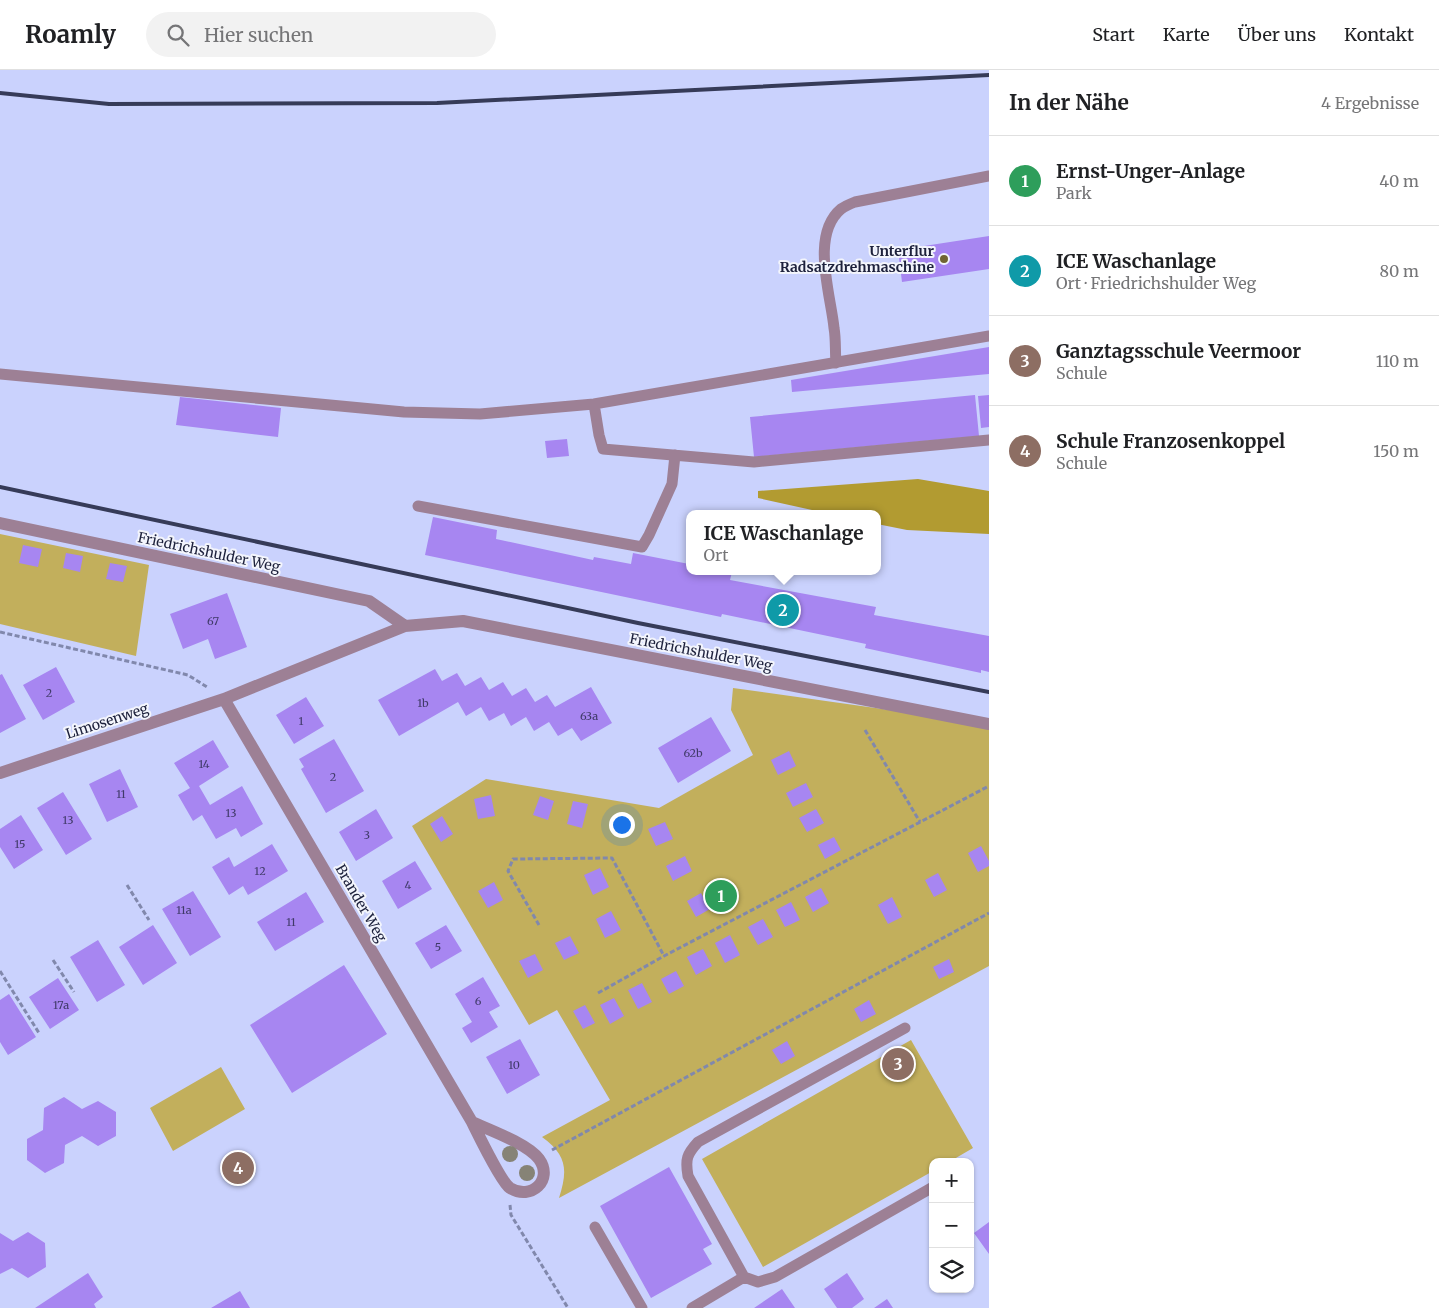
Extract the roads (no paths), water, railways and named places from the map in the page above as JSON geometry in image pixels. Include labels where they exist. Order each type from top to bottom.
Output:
[{"type":"street","name":"Friedrichshulder Weg","points":[[0,523],[370,601],[405,626]]},
{"type":"street","name":"Friedrichshulder Weg","points":[[224,699],[405,626],[463,621],[989,724]]},
{"type":"street","name":"Limosenweg","points":[[0,773],[224,699]]},
{"type":"street","name":"Brander Weg","points":[[224,699],[472,1122],[483,1145],[508,1187],[522,1193],[533,1191],[542,1182],[544,1169],[538,1158],[525,1147],[472,1122]]},
{"type":"lane","points":[[836,363],[834,327],[825,273],[825,244],[829,226],[841,210],[855,202],[989,176]]},
{"type":"lane","points":[[0,374],[404,412],[480,414],[594,404],[989,336]]},
{"type":"lane","points":[[594,404],[598,436],[602,449],[754,462],[989,440]]},
{"type":"lane","points":[[418,506],[642,547],[650,535],[672,484],[676,455]]},
{"type":"lane","points":[[905,1028],[698,1142],[690,1151],[686,1163],[688,1176],[744,1277],[758,1282],[775,1277],[929,1189]]},
{"type":"lane","points":[[595,1227],[642,1308]]},
{"type":"lane","points":[[692,1308],[744,1277]]},
{"type":"railway","points":[[0,93],[109,104],[437,103],[989,75]]},
{"type":"railway","points":[[0,487],[638,623],[989,692]]},
{"type":"place","name":"Unterflur Radsatzdrehmaschine","points":[[944,259]]},
{"type":"place","name":"ICE Waschanlage","points":[[783,610]]},
{"type":"place","name":"Ernst-Unger-Anlage","points":[[721,896]]},
{"type":"place","name":"Ganztagsschule Veermoor","points":[[898,1064]]},
{"type":"place","name":"Schule Franzosenkoppel","points":[[238,1168]]}]
